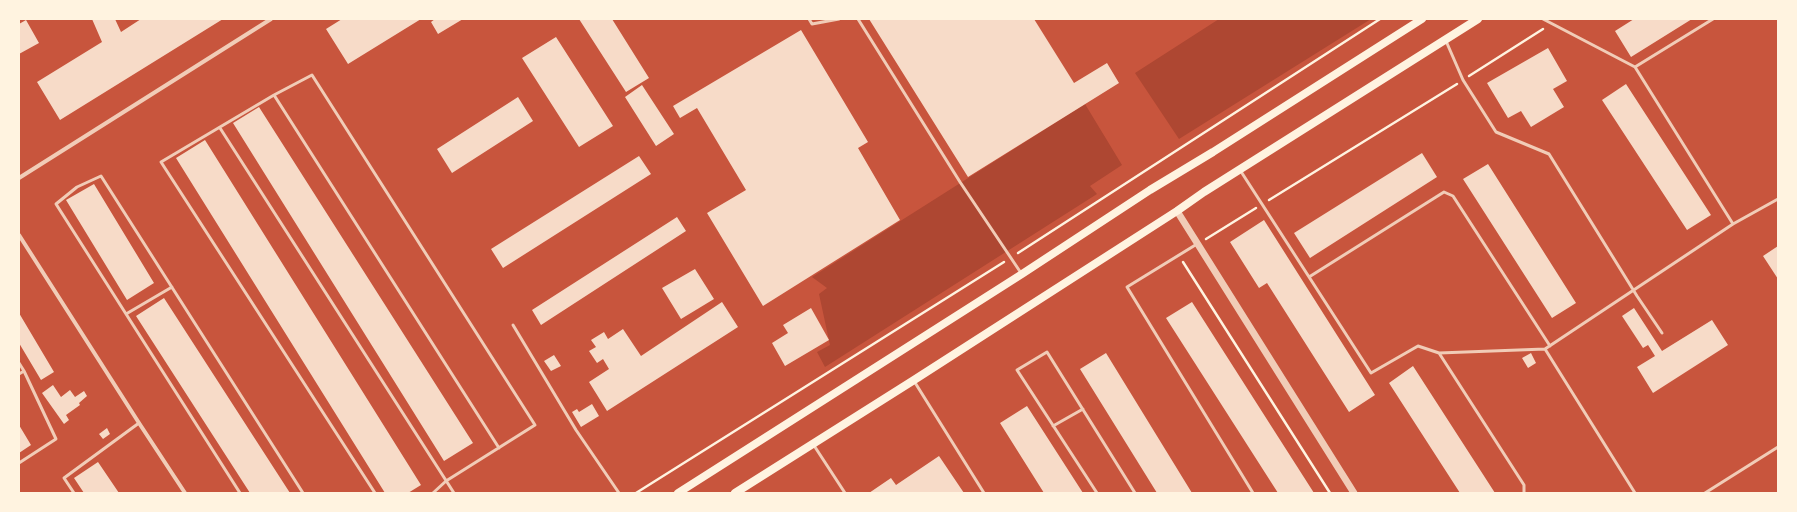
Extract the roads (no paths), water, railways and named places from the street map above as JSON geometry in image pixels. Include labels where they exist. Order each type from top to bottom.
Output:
[{"type":"main road","points":[[678,493],[1022,274],[1150,190],[1213,152],[1422,19]]},
{"type":"main road","points":[[735,493],[914,380],[1177,211],[1204,192],[1478,19]]},
{"type":"street","points":[[19,178],[271,19]]},
{"type":"street","points":[[1177,211],[1354,493]]},
{"type":"street","points":[[19,235],[185,493]]},
{"type":"lane","points":[[810,19],[812,24],[839,19]]},
{"type":"lane","points":[[858,19],[960,182],[1022,274]]},
{"type":"lane","points":[[1543,19],[1635,67],[1733,224]]},
{"type":"lane","points":[[1635,67],[1713,19]]},
{"type":"lane","points":[[1445,40],[1463,80],[1496,132],[1549,154],[1662,333]]},
{"type":"lane","points":[[375,493],[161,162],[274,95],[312,75],[535,425],[446,481],[433,493]]},
{"type":"lane","points":[[274,95],[499,448]]},
{"type":"lane","points":[[220,128],[454,493]]},
{"type":"lane","points":[[1240,170],[1371,373],[1418,346],[1439,353],[1545,349],[1733,224],[1777,200]]},
{"type":"lane","points":[[240,493],[56,204],[77,187],[101,176],[303,493]]},
{"type":"lane","points":[[1309,277],[1444,192],[1453,196],[1550,346]]},
{"type":"lane","points":[[1197,244],[1127,287],[1253,493]]},
{"type":"lane","points":[[126,314],[172,288]]},
{"type":"lane","points":[[513,325],[576,430],[619,493]]},
{"type":"lane","points":[[1545,349],[1635,493]]},
{"type":"lane","points":[[1096,493],[1017,370],[1047,352],[1135,493]]},
{"type":"lane","points":[[1439,353],[1524,485],[1524,493]]},
{"type":"lane","points":[[19,363],[56,439],[19,463]]},
{"type":"lane","points":[[19,374],[24,371]]},
{"type":"lane","points":[[914,380],[984,493]]},
{"type":"lane","points":[[1053,426],[1082,409]]},
{"type":"lane","points":[[74,493],[64,478],[139,423]]},
{"type":"lane","points":[[813,444],[845,493]]},
{"type":"lane","points":[[1705,493],[1778,447]]}]
